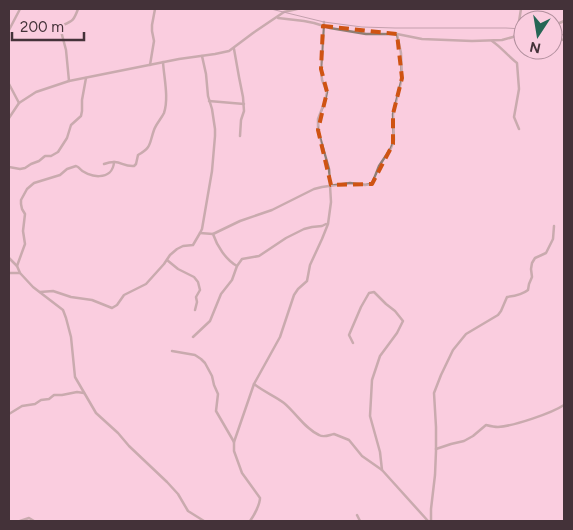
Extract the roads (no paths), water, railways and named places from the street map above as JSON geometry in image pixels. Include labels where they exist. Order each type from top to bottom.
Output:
[{"type":"street","points":[[9,30],[20,9]]},
{"type":"street","points":[[69,82],[66,50],[61,30],[63,26],[74,20],[78,9]]},
{"type":"street","points":[[150,65],[154,41],[152,25],[155,9]]},
{"type":"street","points":[[9,118],[19,103],[36,92],[86,78],[163,62],[215,54],[234,48],[284,12],[297,9]]},
{"type":"street","points":[[276,18],[304,21],[330,28],[366,34],[397,34],[422,39],[491,40],[513,37]]},
{"type":"street","points":[[250,521],[255,516],[260,498],[242,473],[234,442],[254,384],[280,337],[294,295],[307,281],[310,265],[328,224],[331,185],[329,169],[318,130],[318,119],[327,92],[320,69],[324,22]]},
{"type":"street","points":[[200,233],[213,234],[240,221],[272,210],[314,189],[331,185],[353,183],[365,185],[373,183],[381,161],[393,144],[393,114],[402,78],[397,34]]},
{"type":"street","points":[[491,40],[517,63],[519,89],[514,117],[519,128]]},
{"type":"street","points":[[234,48],[241,90],[244,96],[240,136]]},
{"type":"street","points":[[40,292],[53,291],[71,297],[92,300],[112,308],[117,305],[124,295],[146,284],[177,249],[192,245],[200,233],[207,206],[215,136],[202,56]]},
{"type":"street","points":[[104,164],[117,162],[128,167],[134,166],[138,155],[146,151],[149,146],[154,130],[165,108],[166,96],[163,62]]},
{"type":"street","points":[[9,167],[25,168],[46,156],[51,156],[58,152],[67,138],[71,125],[78,119],[82,111],[86,78]]},
{"type":"street","points":[[9,84],[19,103]]},
{"type":"street","points":[[209,102],[244,104]]},
{"type":"street","points":[[18,266],[25,244],[23,231],[25,214],[22,209],[21,200],[27,189],[34,183],[60,175],[67,169],[76,166],[91,176],[110,173],[114,168],[114,162]]},
{"type":"street","points":[[192,337],[210,321],[220,294],[232,280],[237,266],[242,259],[259,256],[286,238],[304,229],[328,224]]},
{"type":"street","points":[[430,521],[436,449],[434,393],[441,375],[451,353],[466,334],[498,315],[507,296],[525,293],[528,290],[532,277],[532,263],[535,258],[546,253],[553,239],[554,226]]},
{"type":"street","points":[[213,234],[217,244],[227,258],[237,266]]},
{"type":"street","points":[[9,258],[18,266],[20,273],[40,292],[60,307],[64,313],[72,343],[74,374],[98,414],[167,482],[178,494],[188,511],[204,521]]},
{"type":"street","points":[[166,260],[194,277],[198,282],[200,290],[196,298],[195,310]]},
{"type":"street","points":[[9,273],[20,273]]},
{"type":"street","points":[[353,343],[349,332],[369,293],[374,292],[398,313],[403,320],[397,333],[380,356],[372,380],[370,413],[380,452],[382,470]]},
{"type":"street","points":[[172,351],[195,355],[205,363],[218,394],[216,411],[234,442]]},
{"type":"street","points":[[254,384],[286,404],[311,430],[319,435],[334,434],[349,440],[362,456],[382,470],[430,521]]},
{"type":"street","points":[[9,414],[22,406],[35,404],[54,395],[62,396],[77,392],[84,393]]},
{"type":"street","points":[[436,449],[468,440],[486,425],[499,427],[507,425],[542,414],[564,404]]},
{"type":"street","points":[[357,516],[360,521]]},
{"type":"street","points":[[20,521],[29,518],[34,521]]},
{"type":"railway","points":[[271,9],[324,22],[362,27],[513,28]]}]
